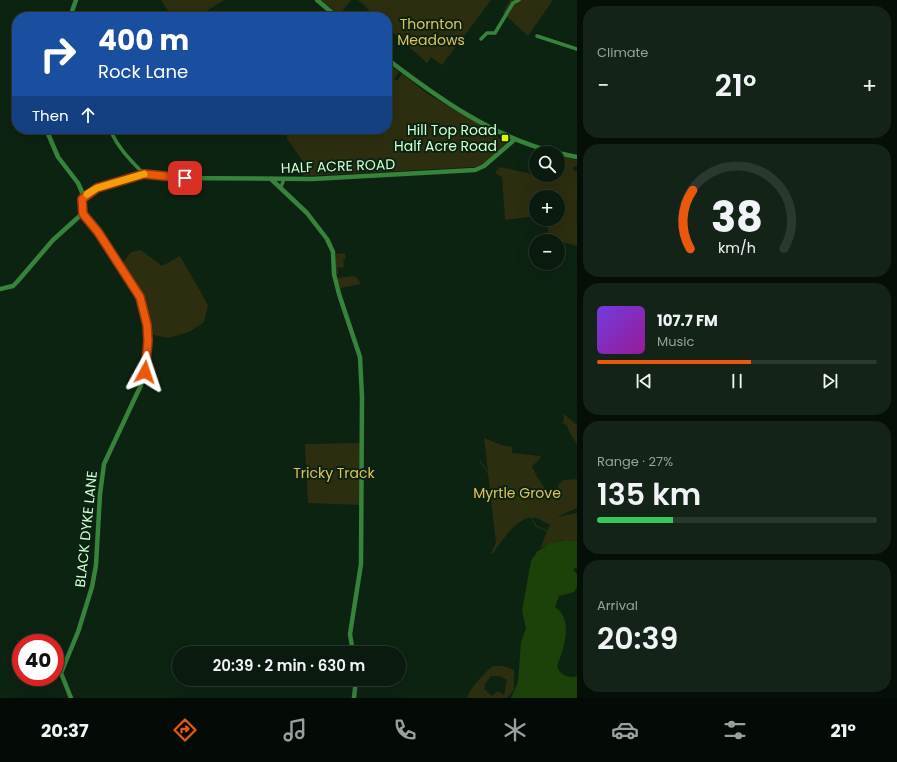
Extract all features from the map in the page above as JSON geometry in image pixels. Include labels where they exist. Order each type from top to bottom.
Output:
[{"type":"street","points":[[72,12],[76,0]]},
{"type":"street","points":[[317,0],[331,12]]},
{"type":"street","points":[[481,40],[487,33],[495,33],[513,3],[519,0]]},
{"type":"street","points":[[537,36],[577,49]]},
{"type":"street","points":[[392,62],[462,111],[514,140],[534,146]]},
{"type":"street","points":[[0,289],[7,288],[17,282],[53,240],[78,220],[83,214],[82,199],[78,183],[58,157],[48,134]]},
{"type":"street","points":[[82,199],[97,188],[144,174],[129,159],[112,134]]},
{"type":"street","name":"HALF ACRE ROAD","points":[[144,174],[172,178],[284,179],[331,178],[475,170],[484,166],[514,140]]},
{"type":"street","points":[[565,154],[577,157]]},
{"type":"street","points":[[271,179],[281,187],[313,220],[331,246],[336,284],[361,361],[361,564],[350,634],[352,646]]},
{"type":"street","points":[[281,187],[284,179]]},
{"type":"street","name":"BLACK DYKE LANE","points":[[71,698],[61,673],[78,632],[92,587],[96,565],[100,494],[104,464],[142,385],[145,372],[148,341],[145,313],[140,297],[98,232],[83,214]]},
{"type":"street","points":[[354,698],[355,686]]},
{"type":"green space","points":[[161,0],[224,0],[205,12],[169,12]]},
{"type":"green space","points":[[320,0],[351,0],[341,12],[335,12]]},
{"type":"green space","name":"Thornton Meadows","points":[[358,0],[491,0],[442,65],[431,57],[427,63],[392,32],[392,12],[371,12]]},
{"type":"green space","points":[[510,0],[553,0],[528,36],[503,13]]},
{"type":"green space","points":[[392,67],[399,72],[394,79],[397,81],[402,74],[428,94],[498,135],[498,138],[506,143],[484,163],[475,167],[303,176],[305,164],[287,139],[286,134],[392,134]]},
{"type":"green space","points":[[565,157],[577,160],[577,166],[573,167],[574,172],[577,170],[577,246],[565,243],[565,234],[548,234],[548,226],[565,226],[565,190],[529,190],[529,217],[505,220],[502,177],[495,173],[500,167],[529,173],[529,182],[565,182]]},
{"type":"green space","points":[[141,250],[162,266],[180,256],[208,305],[204,322],[189,332],[168,338],[150,334],[142,296],[121,265],[131,252]]},
{"type":"green space","points":[[345,253],[346,259],[343,259],[344,266],[342,268],[338,267],[338,274],[336,274],[336,254]]},
{"type":"green space","points":[[353,276],[357,278],[361,284],[340,288],[337,278]]},
{"type":"green space","points":[[564,414],[577,425],[577,444],[567,425],[563,424]]},
{"type":"green space","name":"Myrtle Grove","points":[[484,438],[501,445],[512,447],[512,453],[541,456],[532,466],[543,485],[551,495],[559,501],[558,485],[564,480],[577,479],[577,508],[557,517],[577,513],[577,541],[558,541],[540,549],[550,524],[536,518],[530,518],[517,524],[493,554],[491,553],[496,543]]},
{"type":"green space","name":"Tricky Track","points":[[361,443],[361,505],[308,503],[305,444]]},
{"type":"green space","points":[[493,666],[504,666],[514,670],[514,690],[507,698],[467,698],[474,685]],"holes":[[[491,676],[500,676],[507,680],[504,695],[498,691],[492,696],[484,689],[485,684]]]},
{"type":"shaded area","points":[[567,540],[577,541],[577,568],[573,570],[577,574],[577,587],[574,592],[559,596],[555,607],[561,612],[566,626],[566,635],[557,666],[560,672],[565,676],[577,676],[577,698],[511,698],[518,682],[521,642],[526,628],[522,611],[531,561],[537,552],[550,543]]},
{"type":"waterway","points":[[480,461],[488,473],[514,489],[516,496],[525,506],[536,526],[547,531],[558,541]]},
{"type":"slow traffic","points":[[87,194],[97,188],[144,174]]},
{"type":"place","name":"Hill Top Road Half Acre Road","points":[[505,138]]},
{"type":"route","points":[[145,372],[148,341],[147,325],[140,297],[98,232],[83,214],[82,199],[97,188],[144,174],[172,178],[185,178]]}]
